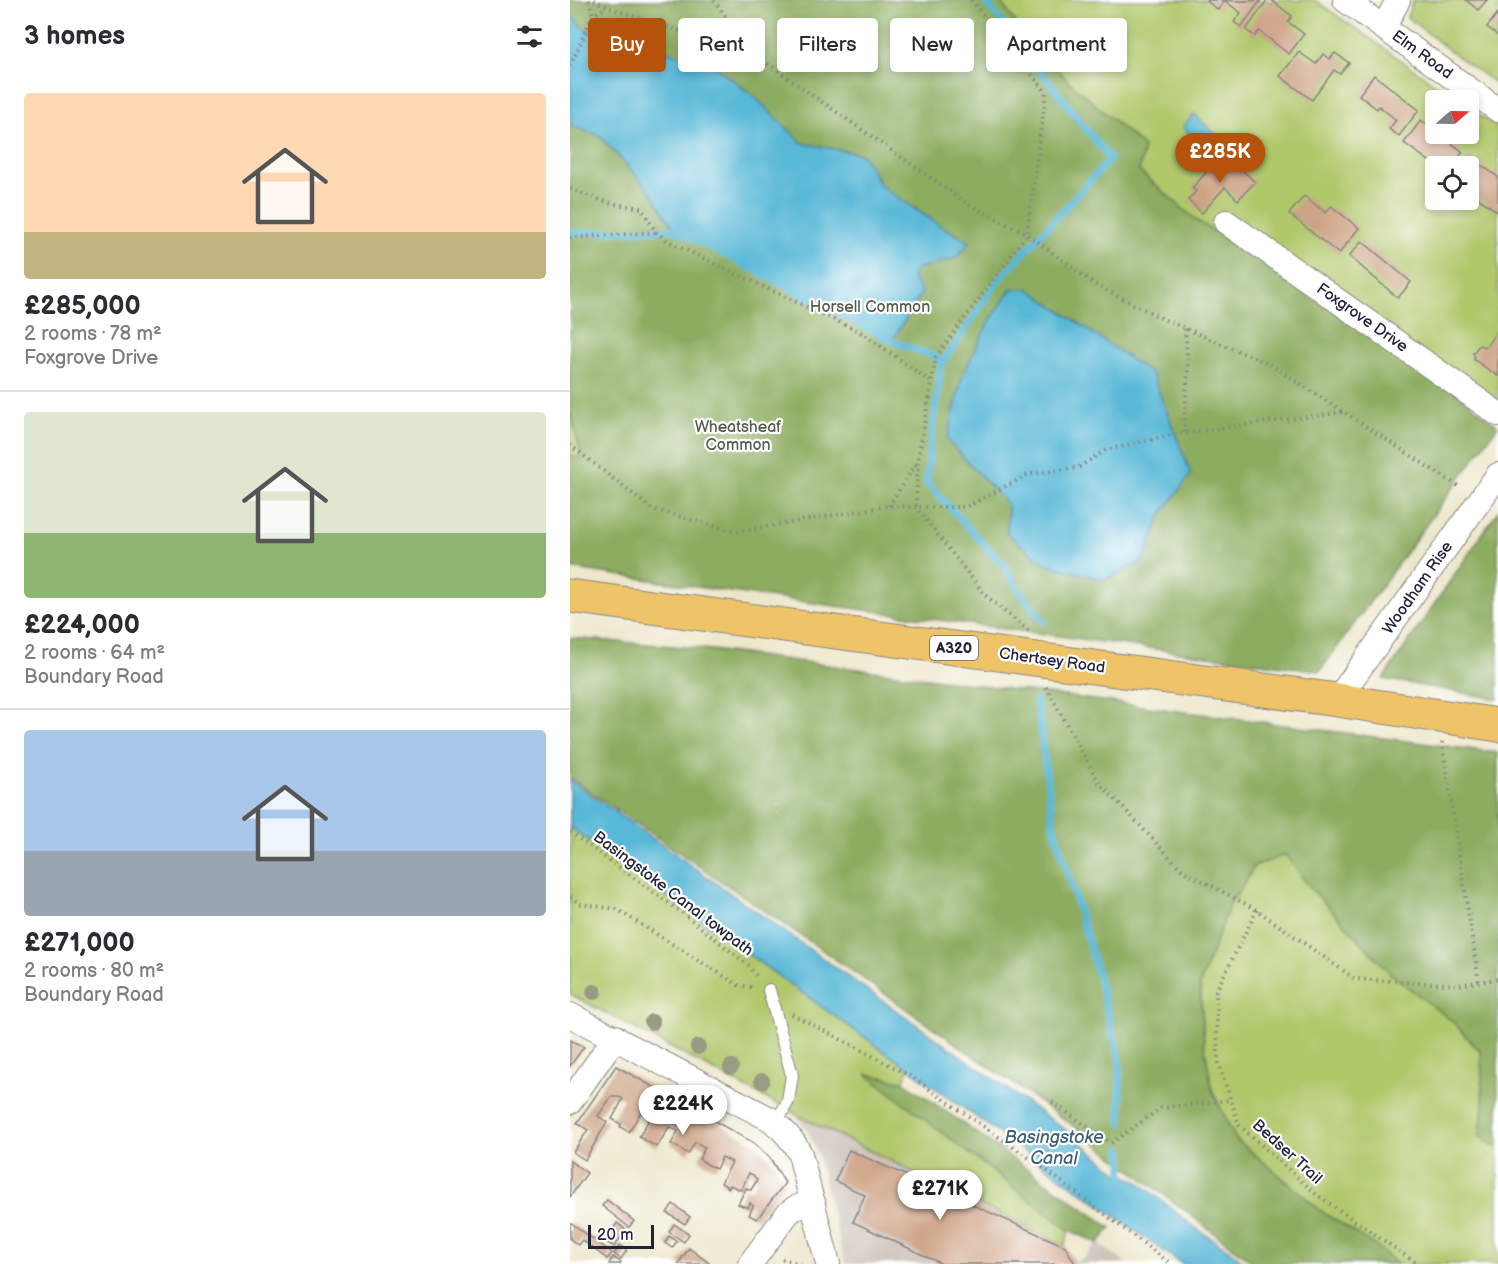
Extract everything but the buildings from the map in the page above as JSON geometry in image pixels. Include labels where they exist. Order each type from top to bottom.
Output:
[{"type":"main road","name":"Chertsey Road","points":[[570,597],[1338,700],[1498,725]]},
{"type":"street","name":"Elm Road","points":[[1345,0],[1498,110]]},
{"type":"street","points":[[1384,27],[1398,0]]},
{"type":"street","name":"Foxgrove Drive","points":[[1226,222],[1498,414]]},
{"type":"street","name":"Woodham Rise","points":[[1338,700],[1498,475]]},
{"type":"street","points":[[570,1015],[776,1123],[796,1146],[828,1264]]},
{"type":"street","points":[[570,1102],[615,1037]]},
{"type":"street","points":[[750,1264],[788,1213],[813,1202]]},
{"type":"lane","points":[[769,990],[772,1007],[790,1060],[792,1075],[786,1106],[776,1123]]},
{"type":"path","points":[[589,0],[593,15]]},
{"type":"path","points":[[594,0],[608,7],[678,30]]},
{"type":"path","points":[[714,0],[726,18]]},
{"type":"path","points":[[971,0],[1046,92],[1027,234],[936,357],[918,460],[916,507],[985,595],[1036,636]]},
{"type":"path","points":[[570,66],[593,15],[608,7]]},
{"type":"path","points":[[765,62],[968,204],[1027,234],[1096,285],[1185,328],[1271,365],[1345,411],[1480,501]]},
{"type":"path","points":[[570,189],[609,203],[641,208],[655,230],[669,242],[862,333],[930,381]]},
{"type":"path","points":[[570,238],[655,230]]},
{"type":"path","points":[[1184,432],[1188,369],[1185,328]]},
{"type":"path","points":[[570,445],[652,509],[736,532],[888,506],[966,507],[1027,476],[1079,467],[1107,450],[1184,432],[1345,411]]},
{"type":"path","points":[[888,506],[918,460]]},
{"type":"path","points":[[1046,685],[1098,781],[1182,870],[1257,910],[1355,979],[1459,984],[1498,979]]},
{"type":"path","points":[[1440,716],[1442,746],[1479,982]]},
{"type":"path","name":"Basingstoke Canal towpath","points":[[570,832],[731,951],[748,965],[788,1011],[909,1075],[1042,1167],[1171,1264]]},
{"type":"path","points":[[570,897],[581,904],[616,909],[738,985],[769,990]]},
{"type":"path","name":"Bedser Trail","points":[[1257,910],[1215,991],[1218,1061],[1239,1125],[1317,1195],[1418,1264]]},
{"type":"path","points":[[1052,1102],[1111,1143],[1161,1108],[1231,1100]]},
{"type":"path","points":[[774,1257],[804,1264]]},
{"type":"shaded area","points":[[797,1117],[1066,1246],[1075,1262],[1084,1258],[1098,1243],[1127,1264],[845,1264],[817,1152],[809,1133]]},
{"type":"green space","name":"Wheatsheaf Common","points":[[570,0],[999,0],[1012,18],[986,18],[986,72],[1060,72],[1144,147],[1139,171],[1196,220],[1234,245],[1260,237],[1498,426],[1320,671],[738,593],[570,568],[570,456],[582,458],[570,411]]},
{"type":"green space","points":[[999,0],[1315,0],[1444,90],[1425,90],[1425,144],[1479,144],[1479,115],[1498,128],[1498,405],[1234,246],[1196,220],[1139,171],[1144,147],[1060,72],[1127,72],[1127,18],[1012,18]]},
{"type":"green space","points":[[1413,0],[1498,0],[1498,85],[1407,17]]},
{"type":"green space","points":[[570,411],[583,459],[570,456]]},
{"type":"green space","points":[[1498,511],[1498,699],[1383,679]]},
{"type":"green space","points":[[570,638],[697,648],[1498,753],[1498,1148],[1480,1137],[1483,1106],[1481,1052],[1452,1021],[1391,974],[1309,886],[1286,855],[1254,866],[1230,904],[1200,983],[1204,1043],[1212,1090],[1235,1138],[1325,1214],[1375,1245],[1397,1264],[1255,1264],[1068,1122],[570,778]]},
{"type":"green space","points":[[570,827],[908,1068],[904,1082],[868,1075],[1069,1230],[1065,1246],[801,1117],[570,994]]},
{"type":"green space","points":[[1286,854],[1309,886],[1391,974],[1452,1021],[1481,1053],[1483,1106],[1480,1137],[1498,1148],[1498,1264],[1397,1264],[1375,1245],[1325,1214],[1235,1138],[1212,1090],[1204,1043],[1200,983],[1230,904],[1254,866]]},
{"type":"green space","points":[[866,1074],[904,1082],[1111,1228],[1098,1243],[1069,1230]]},
{"type":"water","name":"Horsell Common","points":[[570,15],[588,31],[588,72],[666,72],[666,51],[678,54],[678,72],[722,72],[754,96],[802,143],[862,154],[882,187],[941,226],[970,242],[956,258],[916,269],[912,277],[922,293],[892,341],[674,229],[651,192],[600,136],[570,125]]},
{"type":"water","points":[[1194,114],[1218,137],[1206,149],[1183,127]]},
{"type":"water","points":[[1011,289],[1029,289],[1152,374],[1191,474],[1161,515],[1144,561],[1104,580],[1046,564],[1007,534],[1008,505],[947,440],[962,377],[987,325]]},
{"type":"water","name":"Basingstoke Canal","points":[[570,780],[1067,1131],[1118,1173],[1136,1180],[1197,1229],[1246,1264],[1182,1264],[570,827]]},
{"type":"waterway","points":[[984,0],[1110,159],[998,281],[941,365],[926,482],[1005,567],[1019,591],[1044,622]]},
{"type":"waterway","points":[[570,233],[674,229],[892,341],[936,357],[941,365]]},
{"type":"waterway","points":[[1036,700],[1054,828],[1095,964],[1119,1058],[1121,1123]]},
{"type":"waterway","points":[[1122,1149],[1123,1182]]}]
